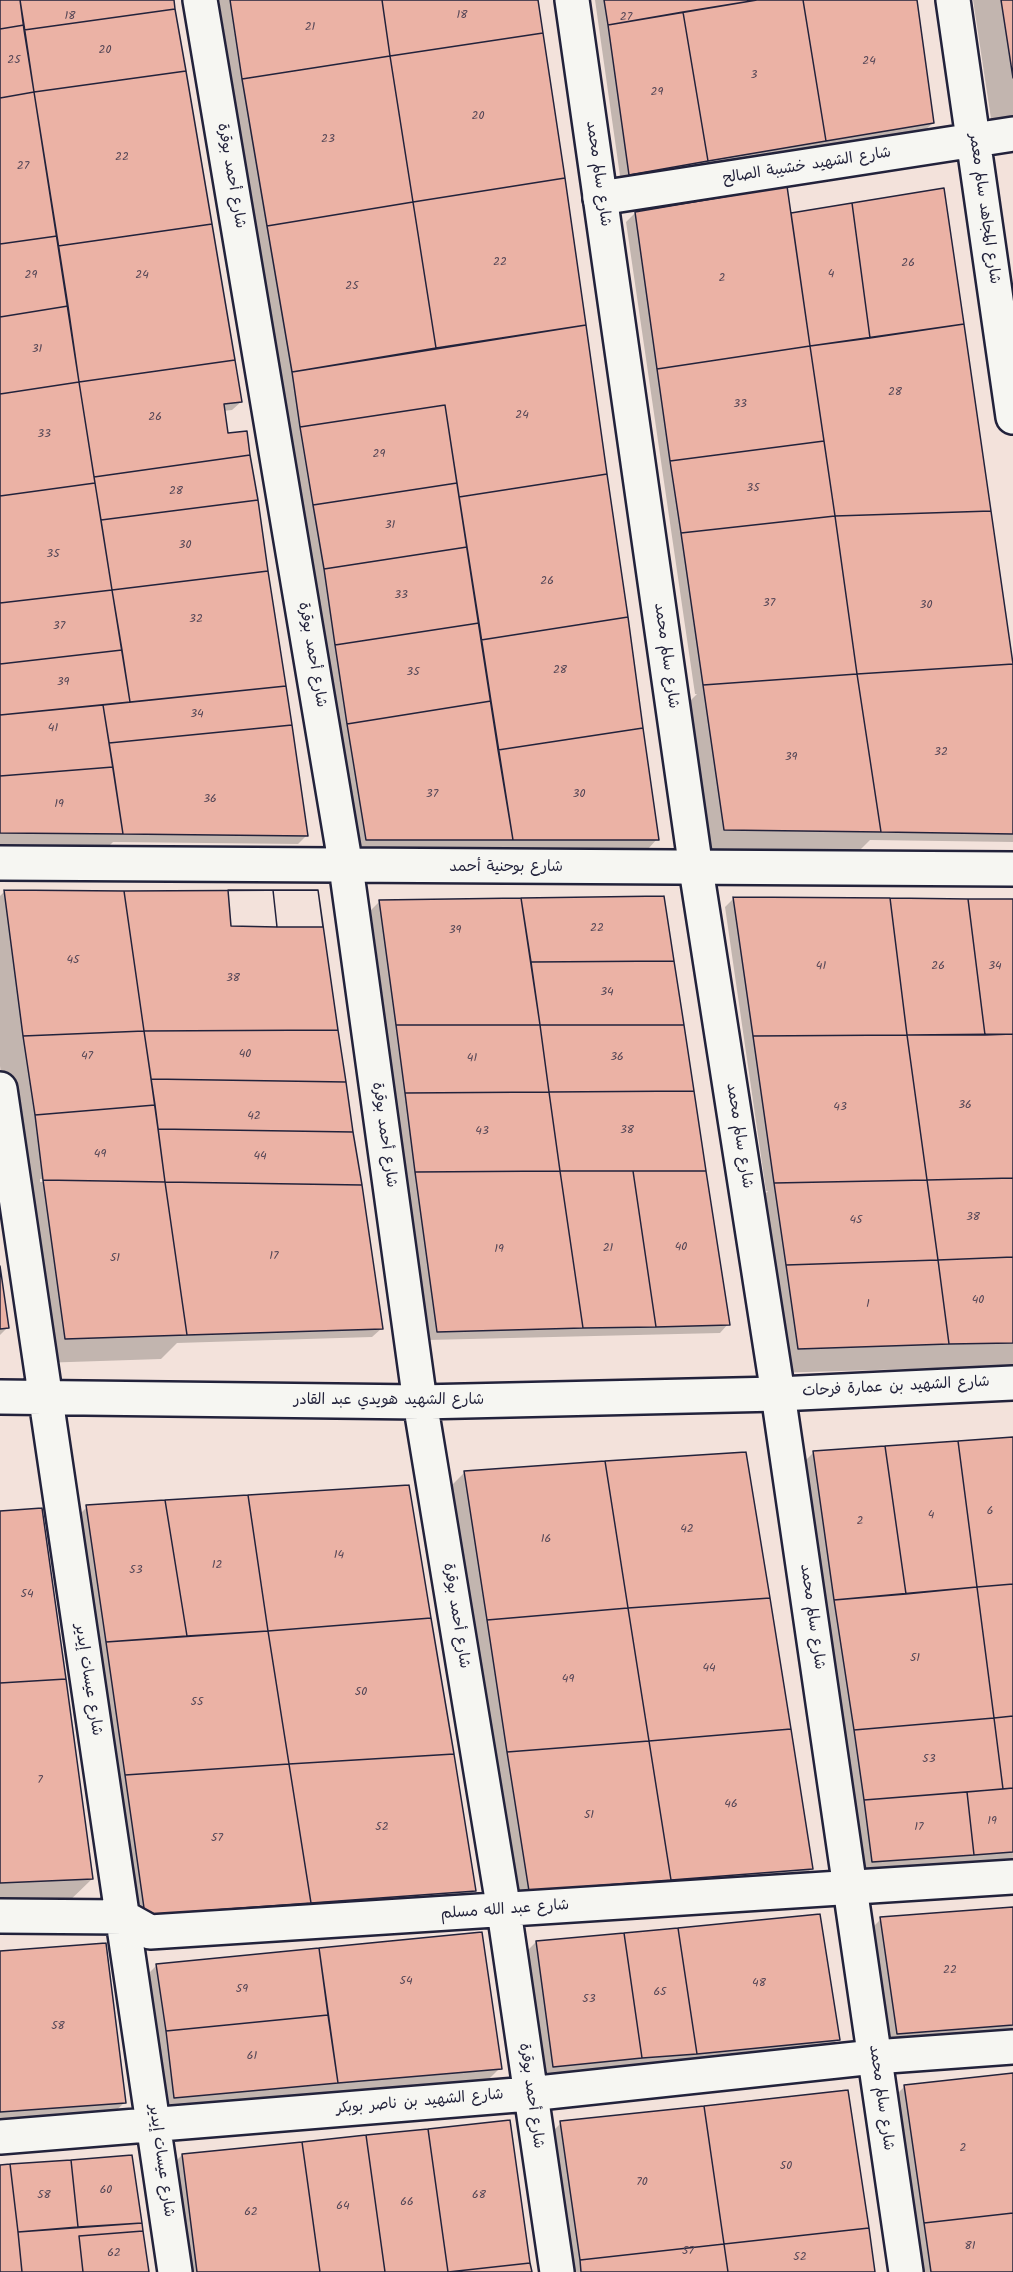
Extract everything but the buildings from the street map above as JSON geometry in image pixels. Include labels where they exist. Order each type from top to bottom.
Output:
[{"type":"street","name":"شارع أحمد بوقرة","points":[[200,0],[346,867],[420,1402],[504,1911],[556,2272]]},
{"type":"street","name":"شارع سالم محمد","points":[[572,0],[696,869],[778,1394],[906,2272]]},
{"type":"street","name":"شارع المجاهد سالم معمر","points":[[953,0],[1013,417]]},
{"type":"street","name":"شارع الشهيد خشيبة الصالح","points":[[600,198],[1013,135]]},
{"type":"street","name":"شارع بوحنية أحمد","points":[[0,863],[346,867],[1013,869]]},
{"type":"street","name":"شارع عيسات إيدير","points":[[0,1089],[175,2272]]},
{"type":"street","name":"شارع الشهيد بن عمارة فرحات","points":[[778,1394],[1013,1383]]},
{"type":"street","name":"شارع الشهيد هويدي عبد القادر","points":[[0,1397],[420,1402],[778,1394]]},
{"type":"street","name":"شارع عبد الله مسلم","points":[[0,1916],[123,1917],[150,1932],[1013,1877]]},
{"type":"street","name":"شارع الشهيد بن ناصر بوبكر","points":[[0,2137],[529,2094],[874,2057],[1013,2047]]}]
